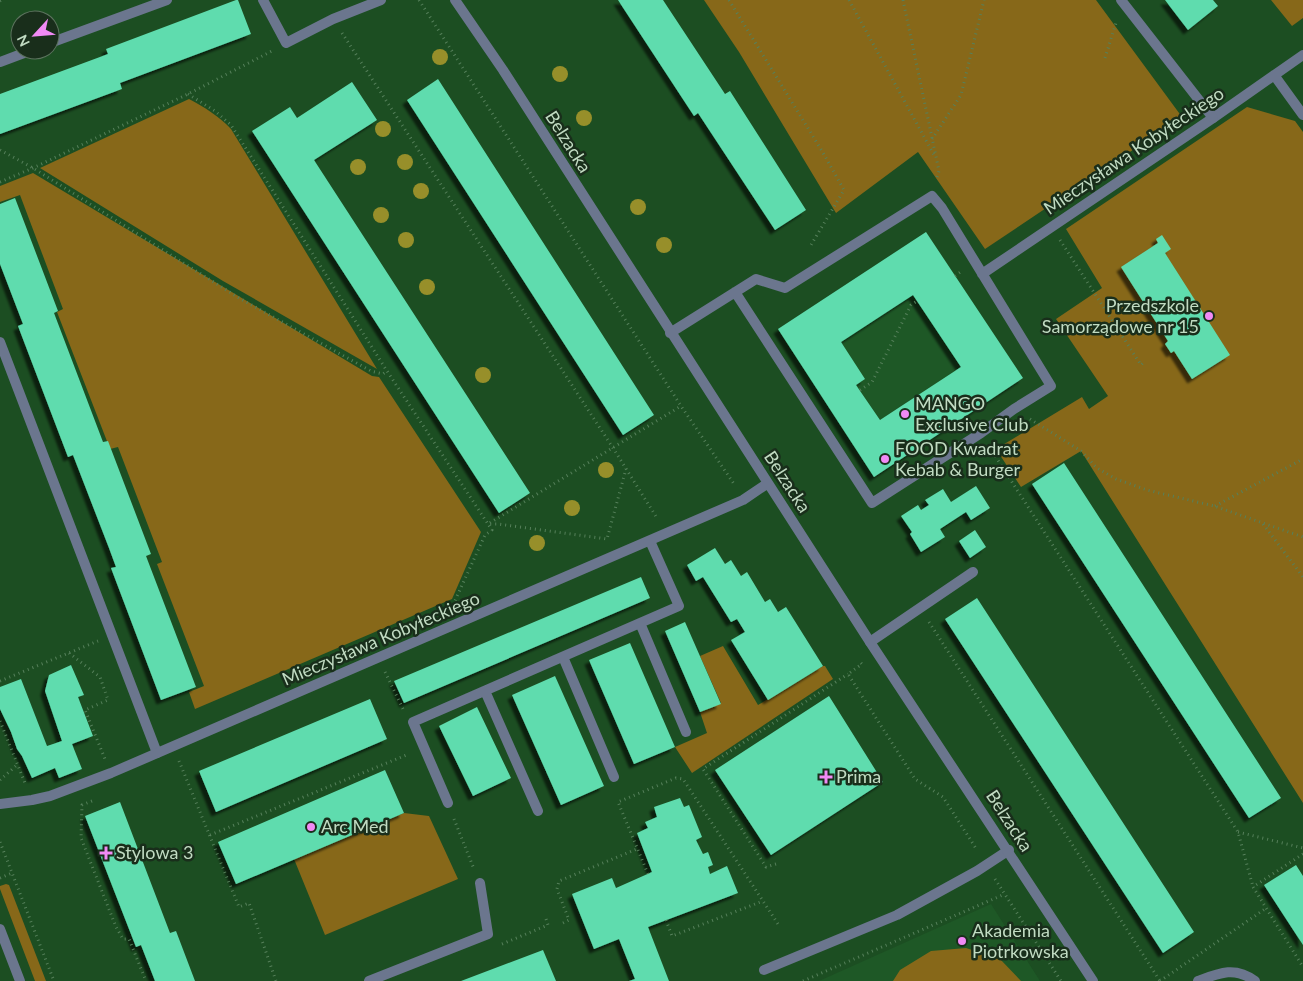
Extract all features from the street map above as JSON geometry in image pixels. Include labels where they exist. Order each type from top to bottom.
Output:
[{"type":"street","points":[[60,39],[167,0]]},
{"type":"street","points":[[263,0],[286,43],[381,0]]},
{"type":"street","name":"Belzacka","points":[[455,0],[503,70],[870,642],[1009,850],[1093,981]]},
{"type":"street","points":[[1121,0],[1213,118]]},
{"type":"street","name":"Mieczysława Kobyłeckiego","points":[[982,274],[1303,55]]},
{"type":"street","points":[[1274,75],[1303,116]]},
{"type":"street","points":[[670,333],[735,292],[756,280],[784,288],[932,196],[942,208],[1051,386],[872,503],[735,292]]},
{"type":"street","points":[[0,342],[157,753]]},
{"type":"street","name":"Mieczysława Kobyłeckiego","points":[[0,804],[50,796],[111,773],[743,500],[768,483]]},
{"type":"street","points":[[448,802],[413,722],[679,606],[650,540]]},
{"type":"street","points":[[870,642],[973,572]]},
{"type":"street","points":[[640,623],[686,732]]},
{"type":"street","points":[[563,657],[614,777]]},
{"type":"street","points":[[485,691],[538,810]]},
{"type":"street","points":[[764,970],[898,915],[987,865],[1009,850]]},
{"type":"street","points":[[369,981],[488,934],[480,883]]},
{"type":"street","points":[[0,929],[20,981]]},
{"type":"street","points":[[1198,981],[1215,974],[1234,971],[1255,981]]},
{"type":"path","points":[[419,0],[743,500]]},
{"type":"path","points":[[729,0],[844,190],[811,245]]},
{"type":"path","points":[[849,0],[936,160],[903,0]]},
{"type":"path","points":[[932,140],[960,95],[984,0]]},
{"type":"path","points":[[334,20],[657,518]]},
{"type":"path","points":[[0,182],[188,94],[253,62],[286,43]]},
{"type":"path","points":[[188,94],[215,111],[231,125],[387,371],[492,530],[485,535],[453,605],[460,602]]},
{"type":"path","points":[[0,150],[33,168],[239,298],[371,371],[384,374],[387,371]]},
{"type":"path","points":[[1051,227],[1141,365],[1144,362]]},
{"type":"path","points":[[860,390],[872,382],[911,305],[917,301]]},
{"type":"path","points":[[488,524],[681,406]]},
{"type":"path","points":[[1014,409],[1081,451],[1097,468],[1116,479],[1147,490],[1214,506],[1303,538]]},
{"type":"path","points":[[981,433],[1238,832],[1253,887],[1303,967]]},
{"type":"path","points":[[1214,506],[1303,460]]},
{"type":"path","points":[[607,539],[626,469]]},
{"type":"path","points":[[725,488],[734,484]]},
{"type":"path","points":[[648,521],[665,514]]},
{"type":"path","points":[[488,524],[607,539]]},
{"type":"path","points":[[1263,524],[1303,577]]},
{"type":"path","points":[[598,542],[615,535]]},
{"type":"path","points":[[920,608],[1160,981],[1265,909]]},
{"type":"path","points":[[0,681],[112,635]]},
{"type":"path","points":[[69,654],[100,677],[108,700],[85,710],[111,773]]},
{"type":"path","points":[[776,864],[766,867],[703,769],[862,664],[856,656]]},
{"type":"path","points":[[378,658],[408,720],[413,722]]},
{"type":"path","points":[[848,674],[915,778],[943,797],[1061,981]]},
{"type":"path","points":[[0,721],[32,800]]},
{"type":"path","points":[[0,739],[6,737]]},
{"type":"path","points":[[210,835],[424,748]]},
{"type":"path","points":[[171,766],[180,762],[239,907],[249,903],[276,981]]},
{"type":"path","points":[[0,780],[18,764]]},
{"type":"path","points":[[648,874],[618,802],[676,778],[683,779],[778,924]]},
{"type":"path","points":[[100,797],[82,805],[81,838],[116,927],[123,939],[129,939],[146,981]]},
{"type":"path","points":[[448,802],[480,883]]},
{"type":"path","points":[[1238,832],[1303,848]]},
{"type":"path","points":[[0,842],[54,981]]},
{"type":"path","points":[[563,922],[570,920],[557,889],[559,881],[637,849]]},
{"type":"path","points":[[1253,887],[1303,854]]},
{"type":"path","points":[[0,878],[12,873]]},
{"type":"path","points":[[803,981],[1005,894]]},
{"type":"path","points":[[666,920],[672,936],[763,900]]},
{"type":"shaded area","points":[[704,0],[1096,0],[1182,117],[985,249],[918,152],[836,213],[739,52]]},
{"type":"shaded area","points":[[1271,0],[1303,0],[1303,18],[1292,26]]},
{"type":"shaded area","points":[[189,99],[211,112],[231,129],[377,369],[223,281],[40,168]]},
{"type":"shaded area","points":[[1247,107],[1295,121],[1303,132],[1303,803],[1081,451],[1021,487],[996,449],[1082,397],[1089,409],[1108,396],[1056,319],[1102,288],[1066,229]]},
{"type":"shaded area","points":[[33,173],[372,376],[379,377],[481,532],[452,599],[195,709],[189,692],[204,686],[157,564],[162,562],[118,447],[110,449],[57,312],[63,309],[20,195],[0,202],[0,186]]},
{"type":"shaded area","points":[[913,295],[961,367],[880,420],[856,385],[841,342]]},
{"type":"shaded area","points":[[723,646],[758,705],[823,666],[825,666],[833,679],[692,773],[675,747],[707,733],[700,712],[721,703],[700,656]]},
{"type":"shaded area","points":[[404,813],[429,816],[458,879],[325,935],[294,859]]},
{"type":"shaded area","points":[[9,885],[46,981],[35,981],[0,889],[0,886]]},
{"type":"shaded area","name":"Akademia Piotrkowska","points":[[991,904],[1040,981],[819,981]]},
{"type":"shaded area","points":[[966,948],[1000,959],[1021,981],[893,981],[900,970],[931,951]]},
{"type":"building","points":[[238,0],[251,34],[120,83],[122,89],[0,134],[0,94],[108,54],[106,49]]},
{"type":"building","points":[[618,0],[663,0],[725,94],[730,91],[806,210],[775,230],[698,113],[694,116]]},
{"type":"building","points":[[1165,0],[1213,0],[1218,6],[1188,30]]},
{"type":"building","points":[[438,79],[654,415],[623,435],[407,100]]},
{"type":"building","points":[[352,82],[377,120],[314,160],[530,493],[499,513],[252,131],[290,107],[297,118]]},
{"type":"building","points":[[15,198],[58,311],[54,313],[103,442],[108,441],[151,554],[146,556],[196,687],[161,700],[111,568],[116,567],[109,548],[73,455],[68,457],[18,326],[23,324],[0,264],[0,204]]},
{"type":"building","points":[[926,232],[1023,378],[874,477],[778,329]],"holes":[[[913,295],[961,367],[880,420],[856,385],[865,379],[841,342]]]},
{"type":"building","points":[[1162,235],[1171,249],[1165,253],[1230,355],[1192,379],[1174,351],[1171,353],[1165,344],[1168,341],[1121,267],[1158,243],[1156,239]]},
{"type":"building","points":[[1064,463],[1281,798],[1249,818],[1032,484]]},
{"type":"building","points":[[976,486],[990,508],[971,520],[966,512],[940,529],[945,537],[921,552],[910,534],[912,532],[901,516],[918,505],[921,510],[929,505],[925,500],[943,489],[951,502]]},
{"type":"building","points":[[975,530],[986,547],[970,558],[959,541]]},
{"type":"building","points":[[715,548],[725,564],[731,560],[741,576],[747,572],[765,602],[770,599],[778,612],[786,607],[823,666],[768,700],[731,640],[745,632],[737,619],[731,622],[703,577],[696,581],[687,565]]},
{"type":"building","points":[[641,577],[650,598],[404,703],[394,681]]},
{"type":"building","points":[[977,598],[1194,932],[1163,953],[945,619]]},
{"type":"building","points":[[685,622],[721,704],[700,712],[665,631]]},
{"type":"building","points":[[630,643],[675,747],[634,764],[589,660]]},
{"type":"building","points":[[71,665],[84,695],[78,697],[93,736],[72,744],[82,769],[59,778],[55,768],[32,778],[0,709],[0,687],[21,679],[47,746],[62,741],[45,691],[49,675]]},
{"type":"building","points":[[555,676],[604,786],[561,805],[512,695]]},
{"type":"building","points":[[829,696],[883,782],[771,855],[715,770]]},
{"type":"building","points":[[370,699],[387,739],[216,812],[199,771]]},
{"type":"building","points":[[477,707],[511,778],[473,796],[439,726]]},
{"type":"building","name":"Arc Med","points":[[385,770],[404,813],[236,884],[218,842]]},
{"type":"building","points":[[680,798],[684,807],[689,805],[702,837],[696,840],[703,854],[708,852],[713,865],[708,867],[710,874],[727,866],[738,893],[648,927],[669,981],[629,981],[635,979],[619,939],[594,949],[572,894],[612,878],[616,888],[652,872],[637,833],[648,828],[645,822],[657,817],[654,807]]},
{"type":"building","points":[[120,802],[170,933],[176,931],[195,981],[155,981],[141,945],[136,947],[85,816]]},
{"type":"building","points":[[1296,865],[1303,876],[1303,945],[1264,885]]},
{"type":"building","points":[[543,950],[556,981],[461,981]]},
{"type":"place","name":"Przedszkole Samorządowe nr 15","points":[[1209,316]]},
{"type":"place","name":"MANGO Exclusive Club","points":[[905,414]]},
{"type":"place","name":"FOOD Kwadrat Kebab & Burger","points":[[885,459]]},
{"type":"place","name":"Prima","points":[[826,777]]},
{"type":"place","name":"Arc Med","points":[[311,827]]},
{"type":"place","name":"Stylowa 3","points":[[106,853]]},
{"type":"place","name":"Akademia Piotrkowska","points":[[962,941]]}]
